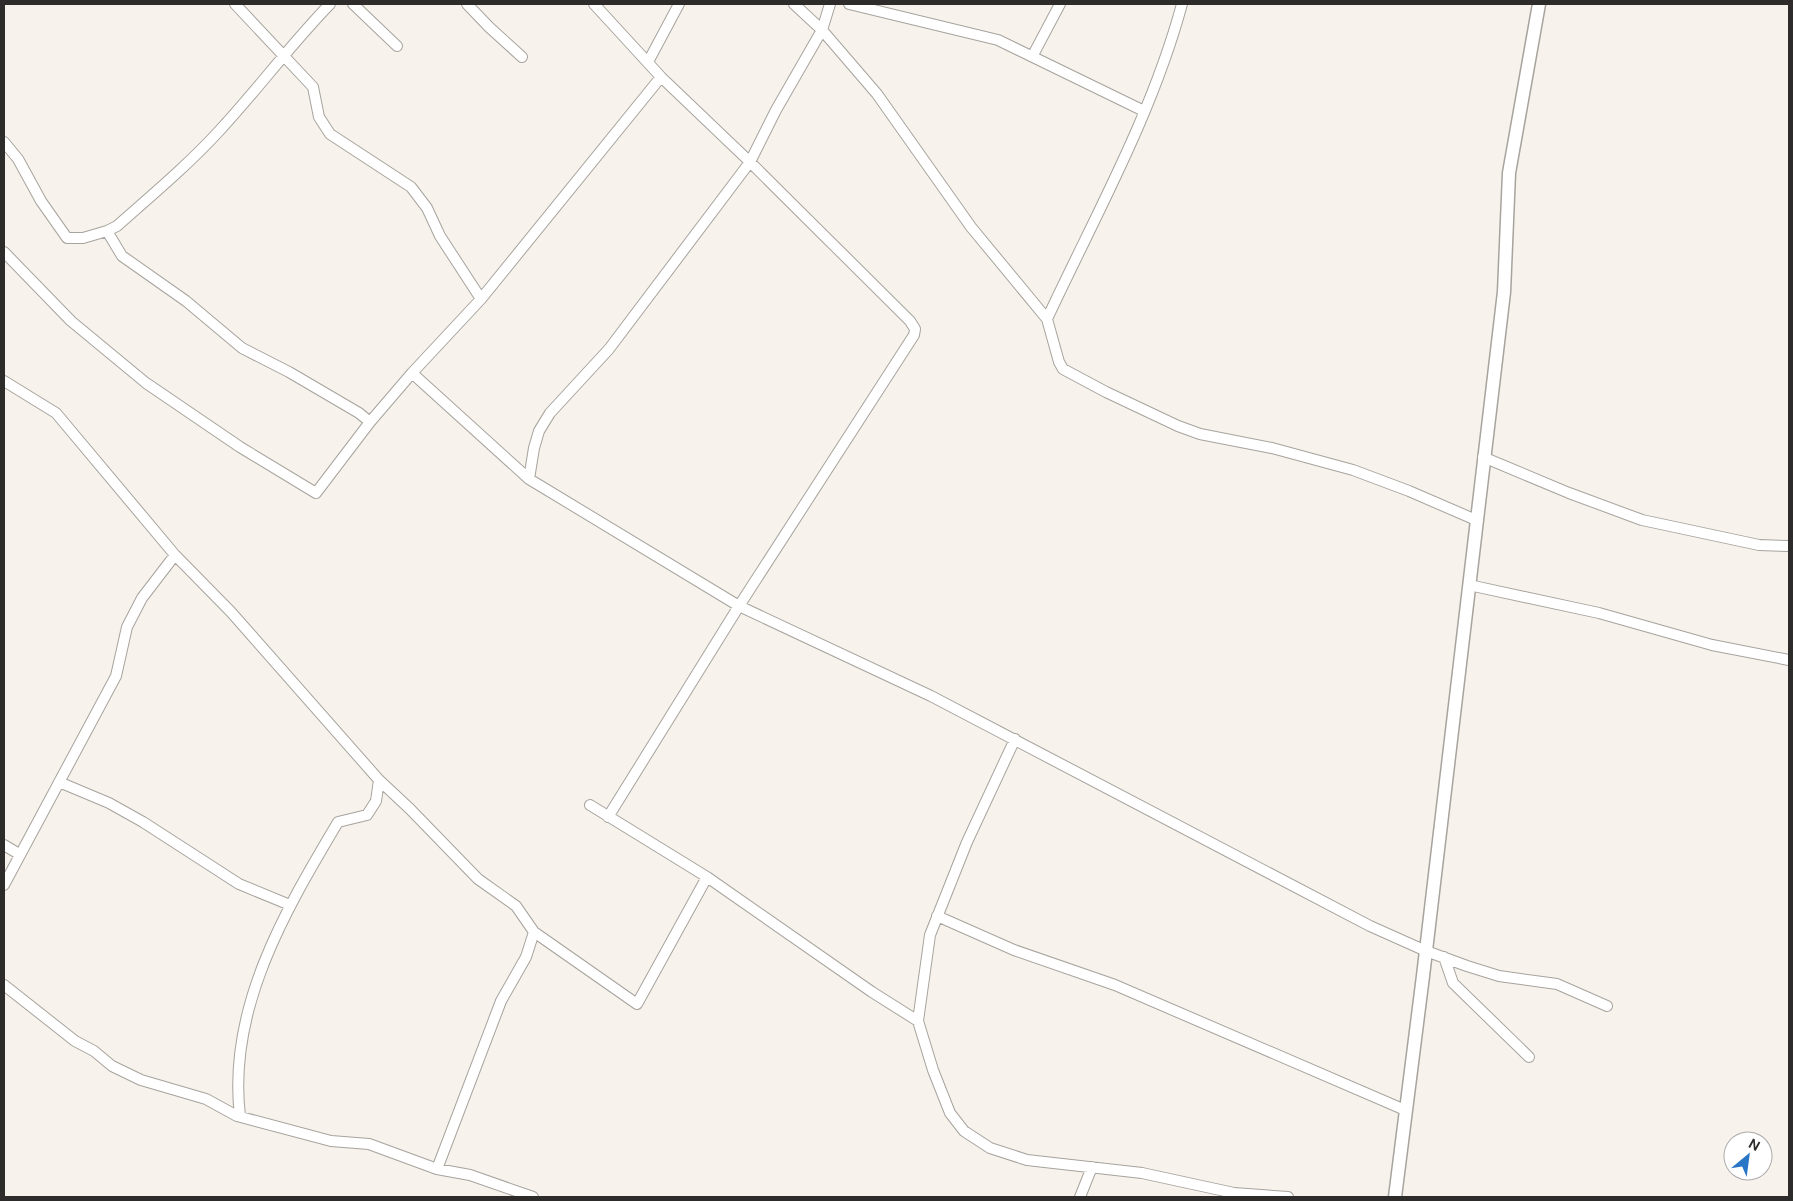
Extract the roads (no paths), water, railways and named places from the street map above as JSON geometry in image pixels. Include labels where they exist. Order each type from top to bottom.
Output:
[{"type":"street","points":[[235,4],[313,87],[319,117],[330,134],[411,187],[427,208],[440,236],[481,299]]},
{"type":"street","points":[[4,142],[18,159],[41,201],[67,238],[83,238],[107,232],[117,226],[194,157],[232,118],[283,56],[330,4]]},
{"type":"street","points":[[353,4],[397,46]]},
{"type":"street","points":[[467,4],[488,27],[522,57]]},
{"type":"street","points":[[594,4],[661,78],[750,162],[910,321],[914,329],[914,335],[739,606],[608,817]]},
{"type":"street","points":[[648,62],[679,4]]},
{"type":"street","points":[[794,4],[822,30],[877,94],[970,227],[1047,320],[1059,362],[1063,369],[1146,411],[1200,434],[1272,448],[1362,473],[1476,520]]},
{"type":"street","points":[[529,479],[539,431],[550,413],[608,349],[750,162],[776,110],[822,30],[830,4]]},
{"type":"street","points":[[849,4],[998,40],[1033,55],[1144,110]]},
{"type":"street","points":[[1033,55],[1060,4]]},
{"type":"street","points":[[1047,320],[1108,194],[1144,110],[1182,4]]},
{"type":"street","points":[[1395,1197],[1504,292],[1508,173],[1539,4]]},
{"type":"street","points":[[4,252],[71,321],[146,383],[233,443],[316,493],[370,422],[412,373],[481,299],[661,78]]},
{"type":"street","points":[[107,232],[122,256],[186,301],[242,348],[289,372],[359,413],[370,422]]},
{"type":"street","points":[[412,373],[529,479],[739,606],[931,696],[1338,911],[1426,951],[1499,976],[1557,984],[1607,1006]]},
{"type":"street","points":[[4,381],[56,413],[175,555],[231,612],[379,780],[478,879],[516,906],[534,932],[637,1004],[706,877]]},
{"type":"street","points":[[1483,457],[1578,497],[1642,520],[1759,546],[1789,546]]},
{"type":"street","points":[[4,885],[116,676],[127,627],[142,598],[175,555]]},
{"type":"street","points":[[1469,585],[1599,613],[1712,645],[1789,660]]},
{"type":"street","points":[[1015,739],[967,842],[930,935],[918,1021],[950,1113],[964,1130],[990,1148],[1027,1160],[1142,1173],[1234,1193],[1288,1197]]},
{"type":"street","points":[[240,1116],[237,1091],[240,1054],[247,1016],[263,964],[290,905],[338,822],[367,815],[376,801],[379,780]]},
{"type":"street","points":[[60,782],[109,803],[143,822],[239,884],[290,905]]},
{"type":"street","points":[[590,805],[706,877],[872,992],[918,1021]]},
{"type":"street","points":[[4,844],[19,854]]},
{"type":"street","points":[[937,916],[1014,950],[1115,985],[1405,1110]]},
{"type":"street","points":[[437,1169],[502,1001],[526,957],[534,932]]},
{"type":"street","points":[[1444,957],[1453,983],[1529,1057]]},
{"type":"street","points":[[4,985],[75,1041],[94,1051],[112,1066],[140,1080],[206,1099],[240,1116],[331,1141],[369,1144],[437,1169],[470,1175],[533,1197]]},
{"type":"street","points":[[1080,1197],[1092,1168]]}]
